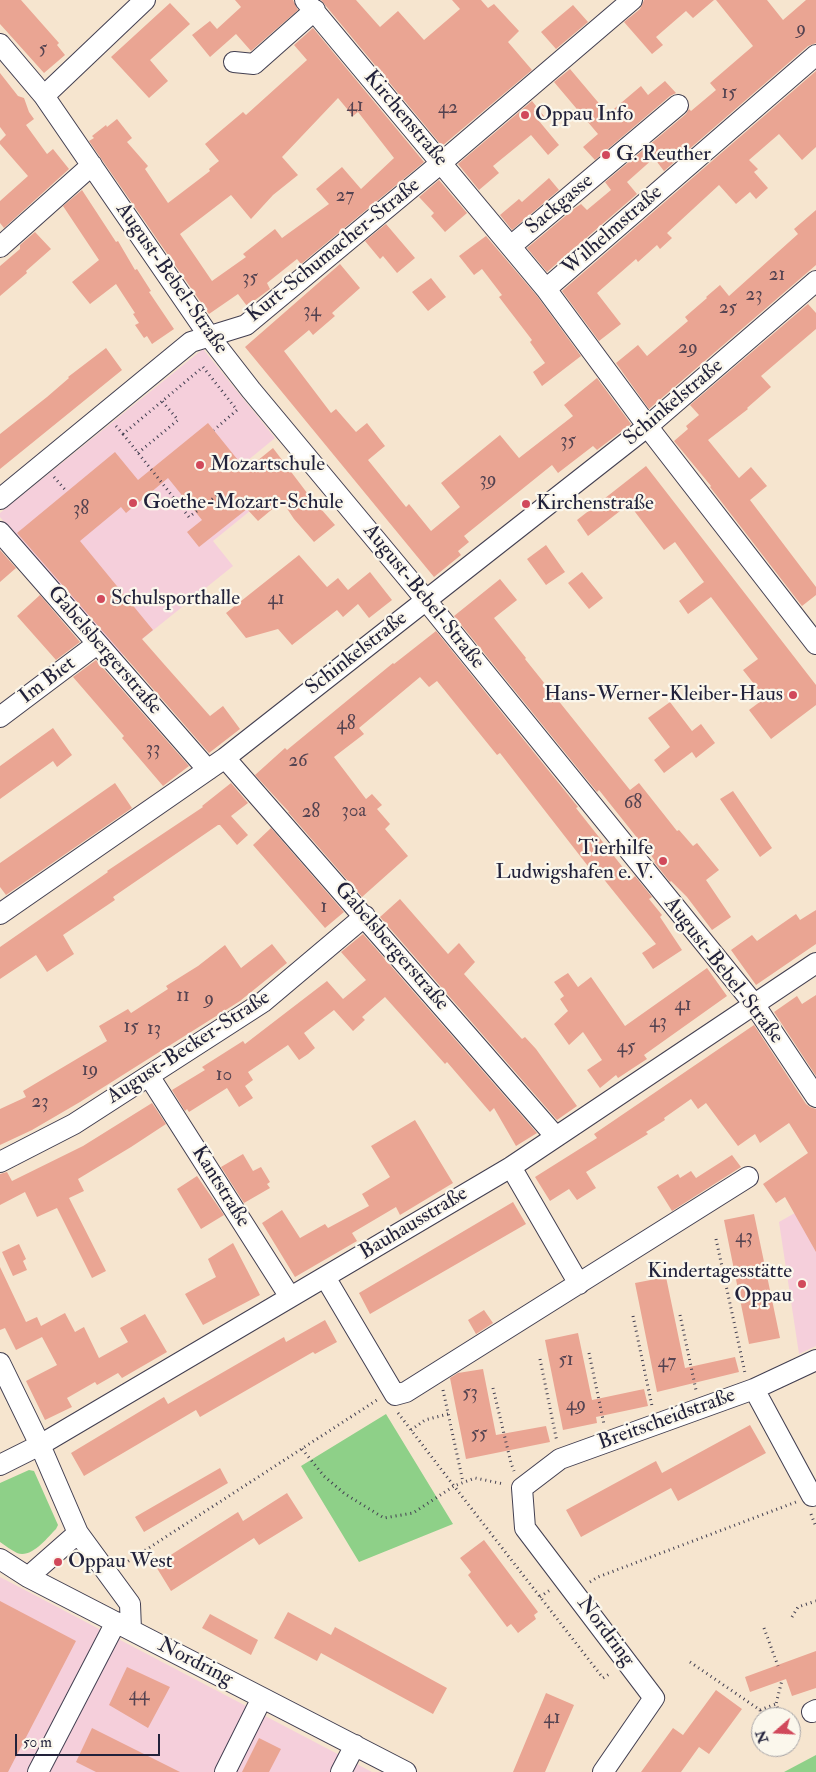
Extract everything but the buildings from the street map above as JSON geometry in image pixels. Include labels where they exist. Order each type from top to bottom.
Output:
[{"type":"street","points":[[44,96],[144,0]]},
{"type":"street","name":"Kurt-Schumacher-Straße","points":[[0,499],[191,342],[246,325],[441,163],[632,0]]},
{"type":"street","points":[[234,62],[254,64],[310,5]]},
{"type":"street","name":"Kirchenstraße","points":[[310,5],[546,289],[648,426],[813,633]]},
{"type":"street","name":"August-Bebel-Straße","points":[[0,44],[44,96],[209,336],[251,390],[426,600],[754,1004],[816,1097]]},
{"type":"street","name":"Wilhelmstraße","points":[[546,289],[816,55]]},
{"type":"street","name":"Sackgasse","points":[[511,246],[678,105]]},
{"type":"street","points":[[0,247],[92,164]]},
{"type":"street","name":"Schinkelstraße","points":[[0,914],[225,758],[648,426],[816,281]]},
{"type":"street","name":"Gabelsbergerstraße","points":[[0,532],[208,770]]},
{"type":"street","name":"Im Biet","points":[[0,717],[97,644]]},
{"type":"street","name":"Gabelsbergerstraße","points":[[225,758],[365,916],[556,1137]]},
{"type":"street","name":"August-Becker-Straße","points":[[0,1162],[74,1124],[263,1002],[365,916]]},
{"type":"street","name":"Bauhausstraße","points":[[0,1465],[40,1445],[511,1167],[816,963]]},
{"type":"street","name":"Kantstraße","points":[[149,1076],[290,1297]]},
{"type":"street","points":[[511,1167],[578,1284]]},
{"type":"street","points":[[325,1277],[395,1395],[406,1392],[748,1177]]},
{"type":"street","name":"Breitscheidstraße","points":[[522,1488],[560,1459],[751,1390],[816,1360]]},
{"type":"street","points":[[0,1363],[40,1445],[78,1532],[130,1604],[123,1626],[38,1772]]},
{"type":"street","points":[[751,1390],[812,1496]]},
{"type":"street","name":"Nordring","points":[[522,1488],[525,1528],[654,1698],[603,1772]]},
{"type":"street","points":[[28,1577],[78,1532]]},
{"type":"street","name":"Nordring","points":[[0,1559],[28,1577],[406,1772]]},
{"type":"street","points":[[225,1772],[262,1698]]},
{"type":"street","points":[[341,1772],[355,1746]]},
{"type":"path","points":[[123,434],[203,367],[237,410],[214,430]]},
{"type":"path","points":[[138,453],[178,420],[162,401]]},
{"type":"path","points":[[106,413],[190,517],[223,490]]},
{"type":"path","points":[[716,1239],[751,1390]]},
{"type":"path","points":[[680,1314],[700,1407]]},
{"type":"path","points":[[633,1316],[656,1424]]},
{"type":"path","points":[[589,1353],[608,1442]]},
{"type":"path","points":[[540,1359],[560,1459]]},
{"type":"path","points":[[439,1370],[463,1482]]},
{"type":"path","points":[[493,1388],[511,1463],[522,1488]]},
{"type":"path","points":[[108,1574],[380,1398],[395,1395],[394,1408],[603,1678],[628,1663]]},
{"type":"path","points":[[412,1430],[425,1420],[448,1414]]},
{"type":"path","points":[[302,1448],[324,1476],[345,1494],[384,1518],[413,1513],[454,1486],[475,1478],[522,1488]]},
{"type":"path","points":[[574,1592],[598,1576],[812,1496]]},
{"type":"path","points":[[792,1617],[798,1607],[816,1601]]},
{"type":"path","points":[[764,1628],[778,1666]]},
{"type":"path","points":[[690,1662],[756,1707]]},
{"type":"path","points":[[777,1707],[776,1704],[782,1680]]},
{"type":"path","points":[[768,1707],[776,1704]]},
{"type":"shaded area","name":"Goethe-Mozart-Schule","points":[[203,349],[275,438],[230,475],[256,506],[213,541],[233,566],[120,657],[0,517],[0,513]]},
{"type":"shaded area","name":"Kindertagesstätte Oppau","points":[[816,1201],[816,1346],[799,1354],[779,1222]]},
{"type":"shaded area","points":[[0,1577],[372,1772],[0,1772]]},
{"type":"green space","points":[[386,1414],[453,1524],[359,1562],[301,1466]]},
{"type":"green space","points":[[29,1470],[34,1471],[58,1525],[38,1547],[22,1554],[15,1552],[0,1542],[0,1483]]},
{"type":"green space","points":[[816,1755],[816,1772],[784,1772]]},
{"type":"place","name":"Oppau Info","points":[[525,115]]},
{"type":"place","name":"G. Reuther","points":[[606,155]]},
{"type":"place","name":"Mozartschule","points":[[200,465]]},
{"type":"place","name":"Goethe-Mozart-Schule","points":[[133,503]]},
{"type":"place","name":"Kirchenstraße","points":[[526,504]]},
{"type":"place","name":"Schulsporthalle","points":[[101,599]]},
{"type":"place","name":"Hans-Werner-Kleiber-Haus","points":[[793,695]]},
{"type":"place","name":"Tierhilfe Ludwigshafen e. V.","points":[[663,861]]},
{"type":"place","name":"Kindertagesstätte Oppau","points":[[802,1284]]},
{"type":"place","name":"Oppau West","points":[[58,1562]]}]
